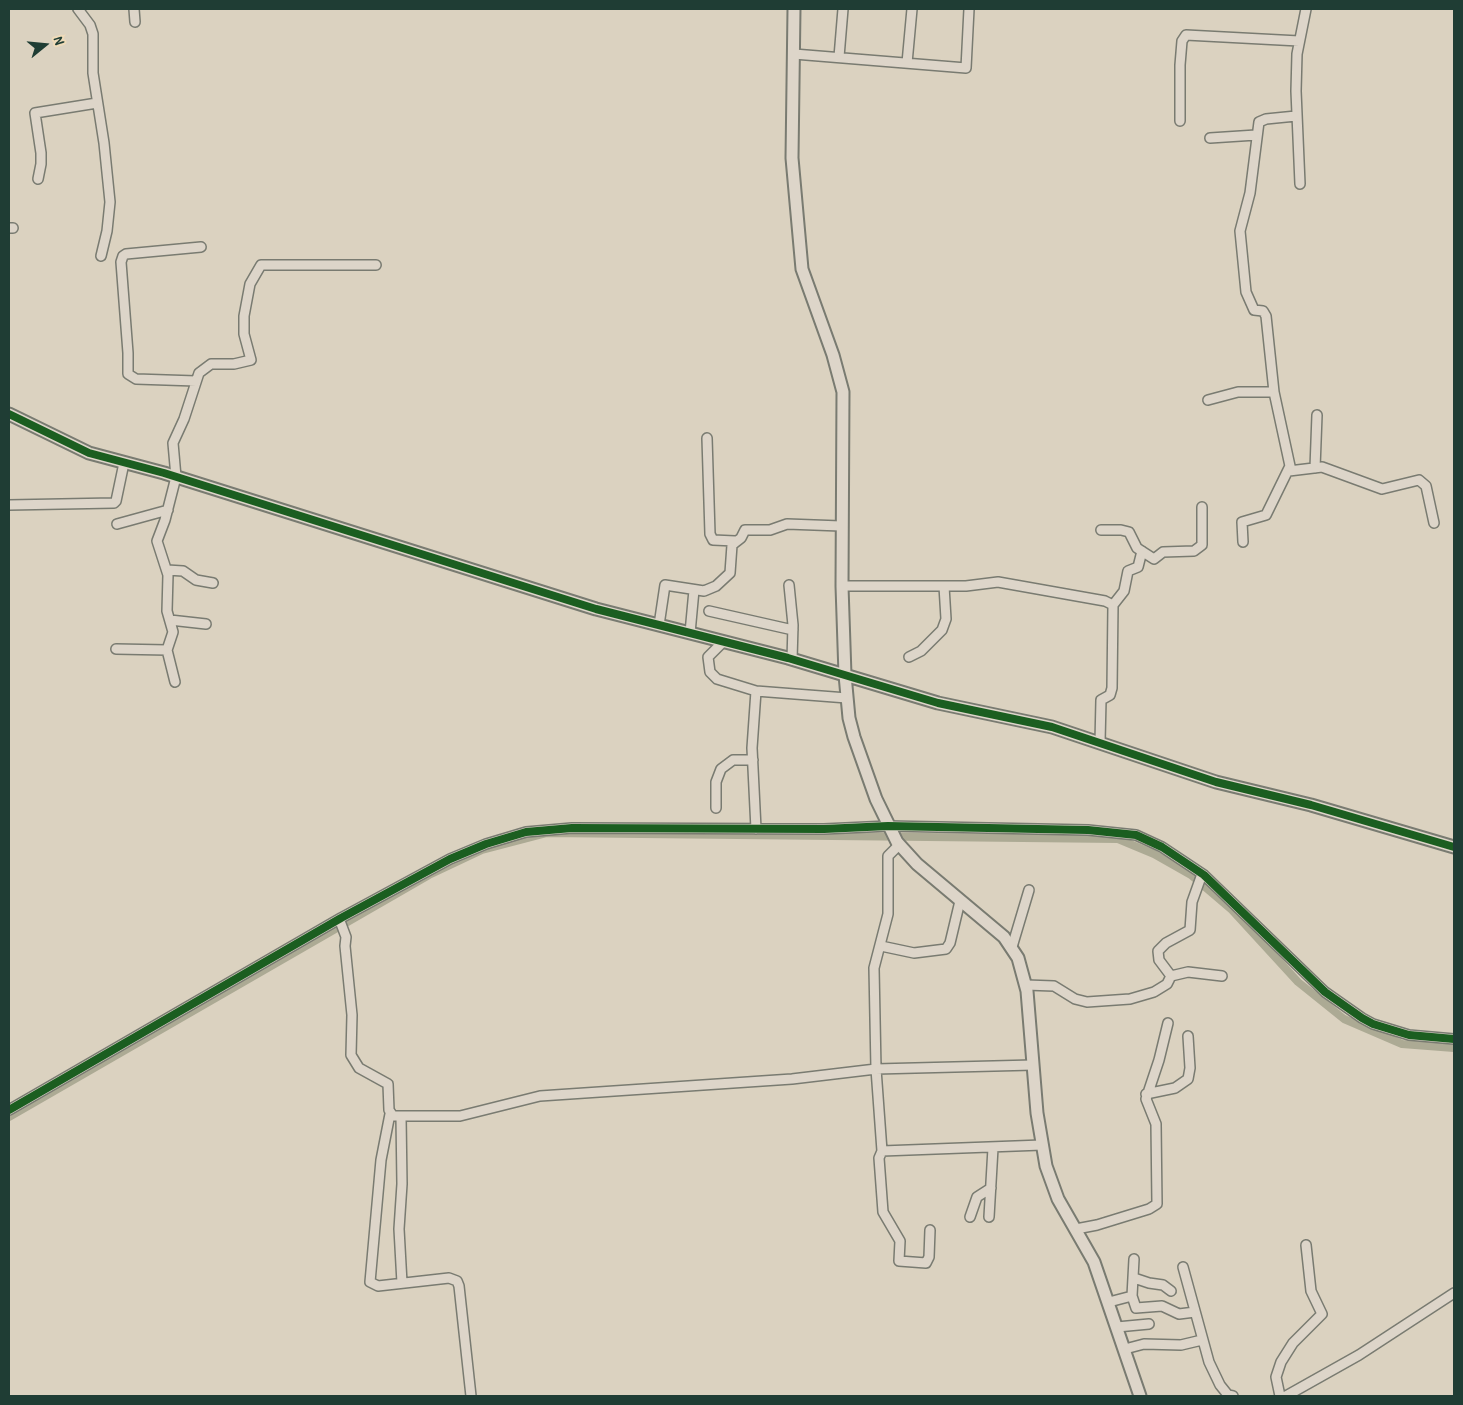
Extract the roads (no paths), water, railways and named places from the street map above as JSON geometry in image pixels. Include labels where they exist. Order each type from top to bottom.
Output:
[{"type":"street","points":[[78,9],[90,25],[93,34],[93,73],[104,143],[110,205],[107,232],[101,256]]},
{"type":"street","points":[[134,9],[135,22]]},
{"type":"street","points":[[794,9],[792,158],[802,269],[843,392],[841,526],[845,675],[847,698],[858,750],[894,836],[917,864],[1012,947],[1023,968],[1042,1145],[1052,1184],[1094,1262],[1140,1396]]},
{"type":"street","points":[[839,58],[843,9]]},
{"type":"street","points":[[907,63],[912,9]]},
{"type":"street","points":[[794,54],[966,68],[969,9]]},
{"type":"street","points":[[1300,184],[1296,116],[1299,41],[1306,9]]},
{"type":"street","points":[[1180,121],[1180,65],[1182,42],[1186,35],[1299,41]]},
{"type":"street","points":[[38,179],[41,152],[35,112],[97,103]]},
{"type":"street","points":[[1243,542],[1242,522],[1266,515],[1289,471],[1290,461],[1274,392],[1266,316],[1263,311],[1254,310],[1246,292],[1246,271],[1240,237],[1250,192],[1256,135],[1260,120],[1296,116]]},
{"type":"street","points":[[1210,138],[1256,135]]},
{"type":"street","points":[[196,382],[136,379],[128,374],[121,262],[123,256],[131,253],[201,247]]},
{"type":"street","points":[[175,682],[167,650],[173,632],[167,611],[169,582],[158,541],[176,477],[174,443],[196,382],[204,367],[211,364],[234,364],[251,360],[244,334],[244,316],[250,284],[261,265],[376,265]]},
{"type":"street","points":[[1208,400],[1238,392],[1274,392]]},
{"type":"street","points":[[9,414],[89,453],[176,477],[547,594],[792,660],[938,703],[1052,727],[1216,782],[1311,805],[1454,847]]},
{"type":"street","points":[[1316,468],[1317,415]]},
{"type":"street","points":[[707,438],[710,534],[713,540],[735,541],[741,538],[748,529],[770,530],[787,524],[841,526]]},
{"type":"street","points":[[9,504],[114,503],[124,462]]},
{"type":"street","points":[[1289,471],[1316,468],[1330,469],[1382,489],[1419,480],[1426,486],[1434,523]]},
{"type":"street","points":[[1100,530],[1129,532],[1137,548],[1154,559],[1162,552],[1198,550],[1202,545],[1202,507]]},
{"type":"street","points":[[117,524],[168,510]]},
{"type":"street","points":[[659,625],[665,585],[708,591],[727,577],[732,569],[731,549],[735,541]]},
{"type":"street","points":[[1100,742],[1101,700],[1110,695],[1112,688],[1113,605],[1124,591],[1128,571],[1138,567],[1142,551]]},
{"type":"street","points":[[167,570],[183,572],[196,580],[213,583]]},
{"type":"street","points":[[842,586],[944,586],[989,582],[1010,583],[1104,601],[1113,605]]},
{"type":"street","points":[[789,586],[793,630],[792,660]]},
{"type":"street","points":[[909,658],[921,651],[942,630],[946,619],[944,586]]},
{"type":"street","points":[[690,633],[694,590]]},
{"type":"street","points":[[709,611],[793,630]]},
{"type":"street","points":[[170,620],[206,624]]},
{"type":"street","points":[[723,642],[708,658],[710,672],[716,679],[756,691],[847,698]]},
{"type":"street","points":[[116,649],[167,650]]},
{"type":"street","points":[[756,691],[753,760],[756,829]]},
{"type":"street","points":[[716,808],[716,782],[724,764],[733,760],[753,760]]},
{"type":"street","points":[[9,1110],[450,858],[526,832],[572,828],[756,829],[894,836],[1122,832],[1136,835],[1162,847],[1222,890],[1282,952],[1325,992],[1362,1018],[1373,1024],[1409,1035],[1454,1039]]},
{"type":"street","points":[[894,836],[888,856],[888,914],[874,968],[876,1070],[882,1151],[879,1158],[883,1212],[886,1221],[896,1230],[900,1241],[899,1261],[926,1263],[929,1257],[930,1230]]},
{"type":"street","points":[[1171,976],[1159,960],[1158,951],[1166,943],[1190,930],[1195,894],[1202,875]]},
{"type":"street","points":[[1012,947],[1029,890]]},
{"type":"street","points":[[881,946],[914,953],[946,949],[950,943],[960,901]]},
{"type":"street","points":[[340,920],[346,937],[345,946],[352,1015],[351,1055],[359,1068],[388,1084],[390,1114],[381,1160],[369,1278],[373,1285],[449,1278],[456,1281],[459,1286],[471,1396]]},
{"type":"street","points":[[1171,976],[1188,972],[1222,976]]},
{"type":"street","points":[[1026,986],[1054,986],[1080,1001],[1121,1000],[1147,996],[1167,984],[1171,976]]},
{"type":"street","points":[[1076,1229],[1148,1209],[1157,1204],[1156,1124],[1147,1103],[1146,1094],[1159,1060],[1168,1023]]},
{"type":"street","points":[[1146,1094],[1175,1088],[1188,1079],[1190,1068],[1188,1036]]},
{"type":"street","points":[[390,1114],[401,1117],[473,1114],[540,1096],[792,1079],[876,1070],[1033,1065]]},
{"type":"street","points":[[401,1117],[402,1184],[400,1236],[402,1283]]},
{"type":"street","points":[[882,1151],[946,1147],[993,1148],[1042,1145]]},
{"type":"street","points":[[989,1216],[993,1148]]},
{"type":"street","points":[[970,1218],[977,1197],[991,1188]]},
{"type":"street","points":[[1280,1396],[1276,1378],[1281,1362],[1292,1343],[1322,1314],[1312,1291],[1306,1245]]},
{"type":"street","points":[[1134,1259],[1134,1278],[1131,1283],[1132,1296],[1138,1309],[1162,1306],[1178,1314],[1194,1312]]},
{"type":"street","points":[[1183,1267],[1202,1340],[1215,1375],[1228,1395],[1233,1396]]},
{"type":"street","points":[[1134,1278],[1149,1283],[1163,1284],[1171,1291]]},
{"type":"street","points":[[1109,1302],[1132,1296]]},
{"type":"street","points":[[1286,1396],[1452,1299]]},
{"type":"street","points":[[1117,1327],[1149,1324]]},
{"type":"street","points":[[1124,1349],[1144,1344],[1181,1345],[1202,1340]]},
{"type":"waterway","points":[[9,1117],[429,875],[482,850],[547,833],[1118,839],[1154,854],[1191,875],[1232,910],[1298,982],[1344,1019],[1402,1044],[1454,1048]]}]
